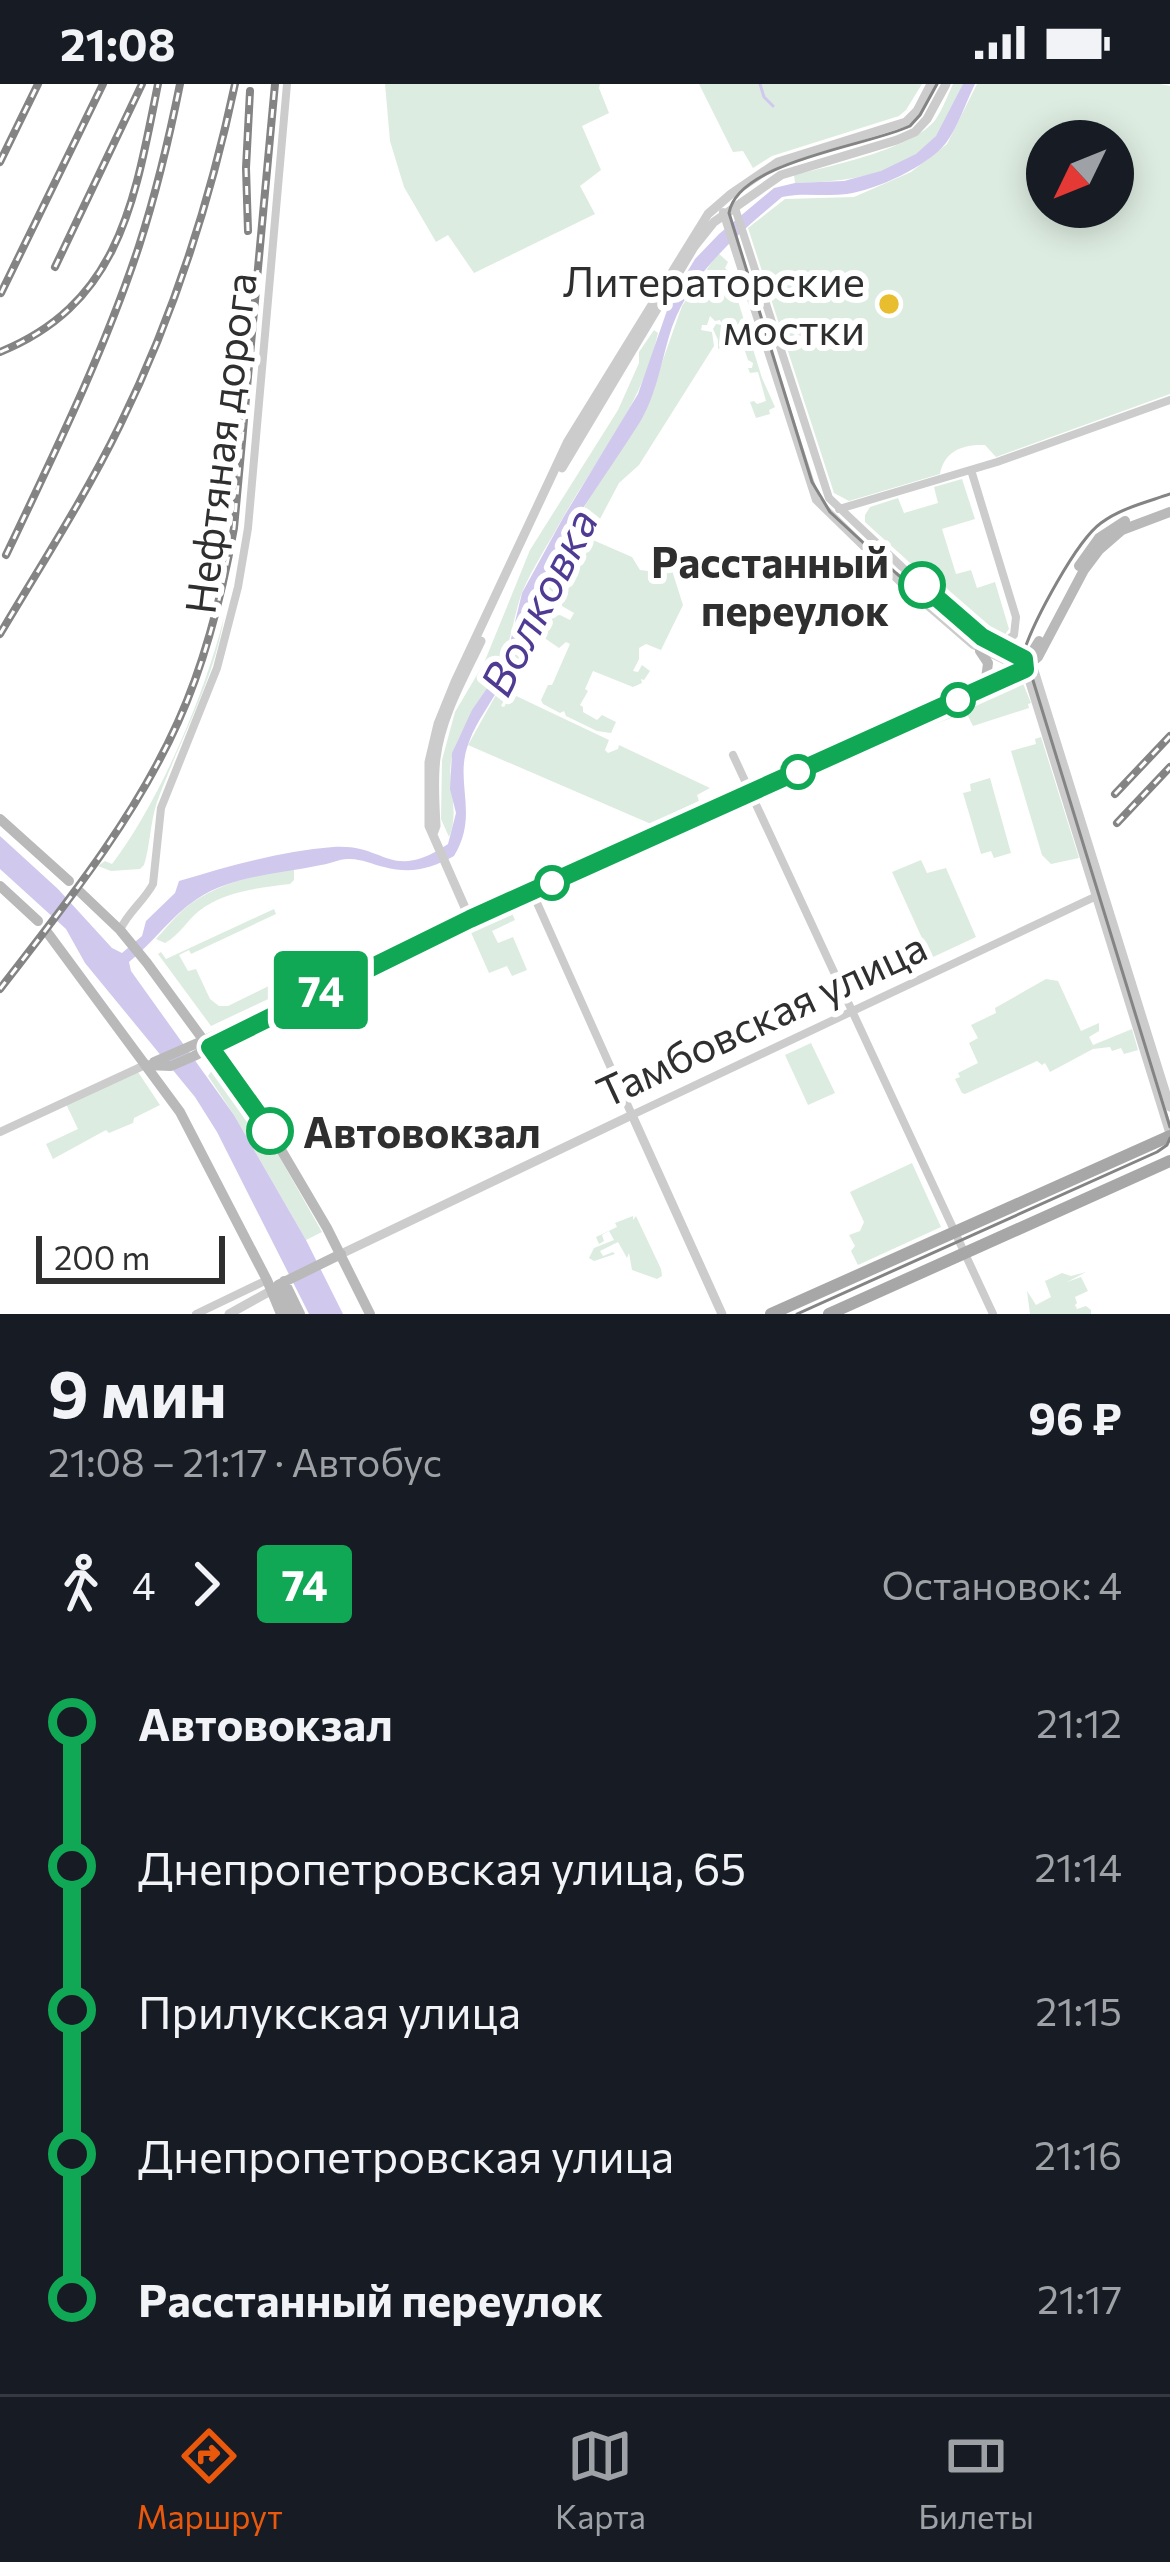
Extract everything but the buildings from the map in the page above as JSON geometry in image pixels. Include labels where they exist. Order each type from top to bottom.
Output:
[{"type":"main road","points":[[145,1065],[190,1052],[469,916],[1024,664],[1099,550],[1122,530],[1170,508]]},
{"type":"main road","points":[[980,651],[988,663],[986,679]]},
{"type":"main road","points":[[749,789],[1024,664]]},
{"type":"main road","points":[[0,819],[69,881]]},
{"type":"main road","points":[[0,886],[42,927],[180,1112],[296,1314]]},
{"type":"main road","points":[[79,891],[147,963],[270,1131],[370,1314]]},
{"type":"main road","points":[[771,1314],[1170,1136]]},
{"type":"main road","points":[[829,1314],[1170,1161]]},
{"type":"main road","name":"Тамбовская улица","points":[[278,1283],[340,1254]]},
{"type":"main road","points":[[278,1283],[281,1314]]},
{"type":"street","name":"Нефтяная дорога","points":[[123,933],[128,914],[153,884],[161,808],[213,679],[241,572],[287,84]]},
{"type":"street","points":[[469,916],[434,839],[428,813],[429,762],[449,694],[568,441],[708,214],[767,168],[792,156],[902,124],[917,111],[931,84]]},
{"type":"street","points":[[434,839],[436,762],[451,706],[575,443],[686,260],[713,222],[726,220],[788,172],[910,136],[927,119],[946,84]]},
{"type":"street","points":[[720,203],[810,488],[826,513],[980,651],[1024,664]]},
{"type":"street","points":[[736,213],[829,498],[921,584],[1024,664],[1170,1108]]},
{"type":"street","points":[[826,513],[971,470],[1170,400]]},
{"type":"street","points":[[971,470],[1016,628],[1007,641],[992,643]]},
{"type":"street","points":[[733,755],[993,1314]]},
{"type":"street","points":[[530,889],[722,1314]]},
{"type":"street","points":[[1099,895],[1170,1136]]},
{"type":"street","name":"Тамбовская улица","points":[[340,1254],[1099,895]]},
{"type":"street","points":[[0,1132],[145,1065]]},
{"type":"street","points":[[196,1314],[278,1283]]},
{"type":"street","points":[[229,1314],[278,1283]]},
{"type":"shaded area","points":[[385,84],[600,84],[609,113],[582,126],[601,170],[580,186],[595,214],[474,273],[448,235],[436,242],[404,187],[390,141]]},
{"type":"shaded area","points":[[699,84],[922,84],[899,116],[772,156],[753,168],[743,151],[733,152]]},
{"type":"shaded area","points":[[953,84],[963,84],[945,124],[908,160],[853,178],[795,183],[794,175],[870,155],[925,130],[936,119]]},
{"type":"shaded area","points":[[963,84],[975,84],[938,152],[901,176],[859,192],[782,197],[733,240],[692,288],[672,327],[646,411],[554,556],[504,678],[472,734],[465,757],[465,826],[454,856],[412,870],[345,859],[226,885],[188,906],[129,962],[234,1115],[343,1314],[309,1314],[195,1097],[85,963],[66,929],[0,869],[0,836],[122,953],[142,936],[146,921],[175,893],[179,881],[314,849],[351,847],[400,861],[429,855],[448,844],[456,813],[450,789],[452,753],[472,710],[499,671],[522,593],[638,394],[671,299],[695,259],[774,188],[844,181],[881,171],[916,154],[936,136]]},
{"type":"shaded area","points":[[977,84],[1170,86],[1170,394],[996,457],[985,445],[962,448],[950,454],[940,474],[849,501],[834,493],[748,228],[785,199],[854,197],[911,172],[947,144]]},
{"type":"shaded area","points":[[718,253],[728,262],[725,268],[775,407],[756,418],[750,402],[766,401],[758,372],[750,373],[753,363],[740,336],[718,349],[713,329],[722,325],[710,316],[701,330],[712,332],[714,346],[639,465],[619,483],[501,706],[512,694],[609,740],[608,753],[619,745],[710,788],[697,795],[699,801],[651,824],[468,745],[502,684],[543,578],[643,416],[682,306]]},
{"type":"shaded area","points":[[654,330],[658,333],[641,384],[530,576],[500,666],[455,747],[449,837],[441,819],[442,760],[455,712],[484,663],[530,550],[618,410],[639,363],[639,352]]},
{"type":"shaded area","points":[[962,479],[975,519],[942,529],[956,574],[971,570],[977,588],[995,582],[1009,629],[1003,637],[985,631],[865,522],[870,507],[898,498],[904,513],[938,503],[934,487]]},
{"type":"shaded area","points":[[593,540],[632,557],[640,570],[669,561],[683,605],[661,650],[646,644],[639,648],[633,671],[638,672],[642,665],[650,671],[642,683],[633,687],[593,671],[580,705],[597,720],[602,715],[616,722],[611,733],[597,731],[541,700],[570,644],[559,648],[543,637],[553,616],[570,620],[574,613],[562,601]]},
{"type":"shaded area","points":[[224,617],[204,688],[157,802],[144,865],[111,871],[98,866],[105,861],[112,864],[164,778],[193,712]]},
{"type":"shaded area","points":[[1022,681],[1029,708],[973,726],[966,712],[923,729],[921,724]]},
{"type":"shaded area","points":[[1041,737],[1079,858],[1051,864],[1042,855],[1011,751],[1036,744],[1035,739]]},
{"type":"shaded area","points":[[990,778],[1011,853],[994,858],[991,851],[981,854],[963,793],[971,791],[970,784]]},
{"type":"shaded area","points":[[921,860],[927,873],[946,868],[976,937],[931,958],[892,872]]},
{"type":"shaded area","points":[[294,869],[290,884],[219,899],[165,943],[156,939],[183,910],[207,894],[250,877]]},
{"type":"shaded area","points":[[274,909],[276,914],[191,954],[189,950],[179,955],[188,971],[196,969],[210,999],[219,1006],[301,974],[297,976],[302,983],[211,1026],[158,954],[166,959]]},
{"type":"shaded area","points":[[510,909],[515,920],[492,931],[498,943],[513,937],[527,970],[512,976],[507,966],[489,973],[469,928]]},
{"type":"shaded area","points":[[1046,979],[1058,981],[1081,1031],[1099,1023],[1099,1031],[1089,1037],[1093,1045],[1132,1029],[1138,1050],[1124,1054],[1121,1048],[1093,1049],[1050,1072],[1045,1063],[1037,1061],[962,1093],[955,1079],[958,1073],[978,1063],[969,1043],[978,1038],[971,1025]]},
{"type":"shaded area","points":[[811,1043],[835,1093],[808,1105],[785,1055]]},
{"type":"shaded area","points":[[215,1066],[271,1142],[322,1232],[306,1240],[208,1076]]},
{"type":"shaded area","points":[[138,1072],[160,1105],[134,1118],[133,1123],[109,1133],[106,1130],[53,1159],[46,1144],[78,1129],[66,1104]]},
{"type":"shaded area","points":[[912,1163],[941,1227],[858,1265],[849,1235],[860,1231],[864,1222],[850,1192]]},
{"type":"shaded area","points":[[633,1216],[661,1269],[657,1279],[632,1270],[629,1253],[627,1258],[618,1242],[600,1251],[603,1256],[615,1254],[594,1261],[589,1258],[594,1248],[614,1240],[609,1231],[599,1244],[596,1237]]},
{"type":"shaded area","points":[[1086,1272],[1067,1282],[1081,1277],[1088,1291],[1075,1297],[1075,1305],[1077,1309],[1086,1306],[1091,1314],[1030,1314],[1027,1291],[1036,1305],[1051,1297],[1045,1281],[1062,1273]]},
{"type":"waterway","points":[[760,84],[773,106]]},
{"type":"tram line","points":[[937,84],[910,126],[779,168],[738,195],[729,213],[812,482],[830,512],[973,639],[1019,663],[1029,676]]},
{"type":"tram line","points":[[1170,494],[1117,513],[1091,532],[1057,583],[1024,651],[1170,1127]]},
{"type":"tram line","points":[[797,1314],[1157,1152],[1170,1138]]},
{"type":"railway","points":[[0,162],[38,84]]},
{"type":"railway","points":[[1,293],[103,84]]},
{"type":"railway","points":[[55,267],[142,84]]},
{"type":"railway","points":[[0,352],[41,331],[97,276],[130,206],[158,84]]},
{"type":"railway","points":[[6,555],[125,286],[157,186],[180,84]]},
{"type":"railway","points":[[0,634],[92,478],[157,343],[214,172],[235,84]]},
{"type":"railway","points":[[0,989],[97,861],[141,793],[178,722],[205,651],[234,528],[275,84]]},
{"type":"railway","points":[[248,231],[250,91]]},
{"type":"railway","points":[[1115,794],[1170,736]]},
{"type":"railway","points":[[1117,823],[1170,767]]},
{"type":"bus line","name":"74","points":[[270,1131],[210,1047],[470,919],[1025,669],[1024,659],[982,637],[922,585]]},
{"type":"place","name":"Литераторские мостки","points":[[889,304]]},
{"type":"place","name":"Расстанный переулок","points":[[922,585]]},
{"type":"place","name":"Автовокзал","points":[[270,1131]]},
{"type":"water label","name":"Волковка","points":[[537,601]]}]
